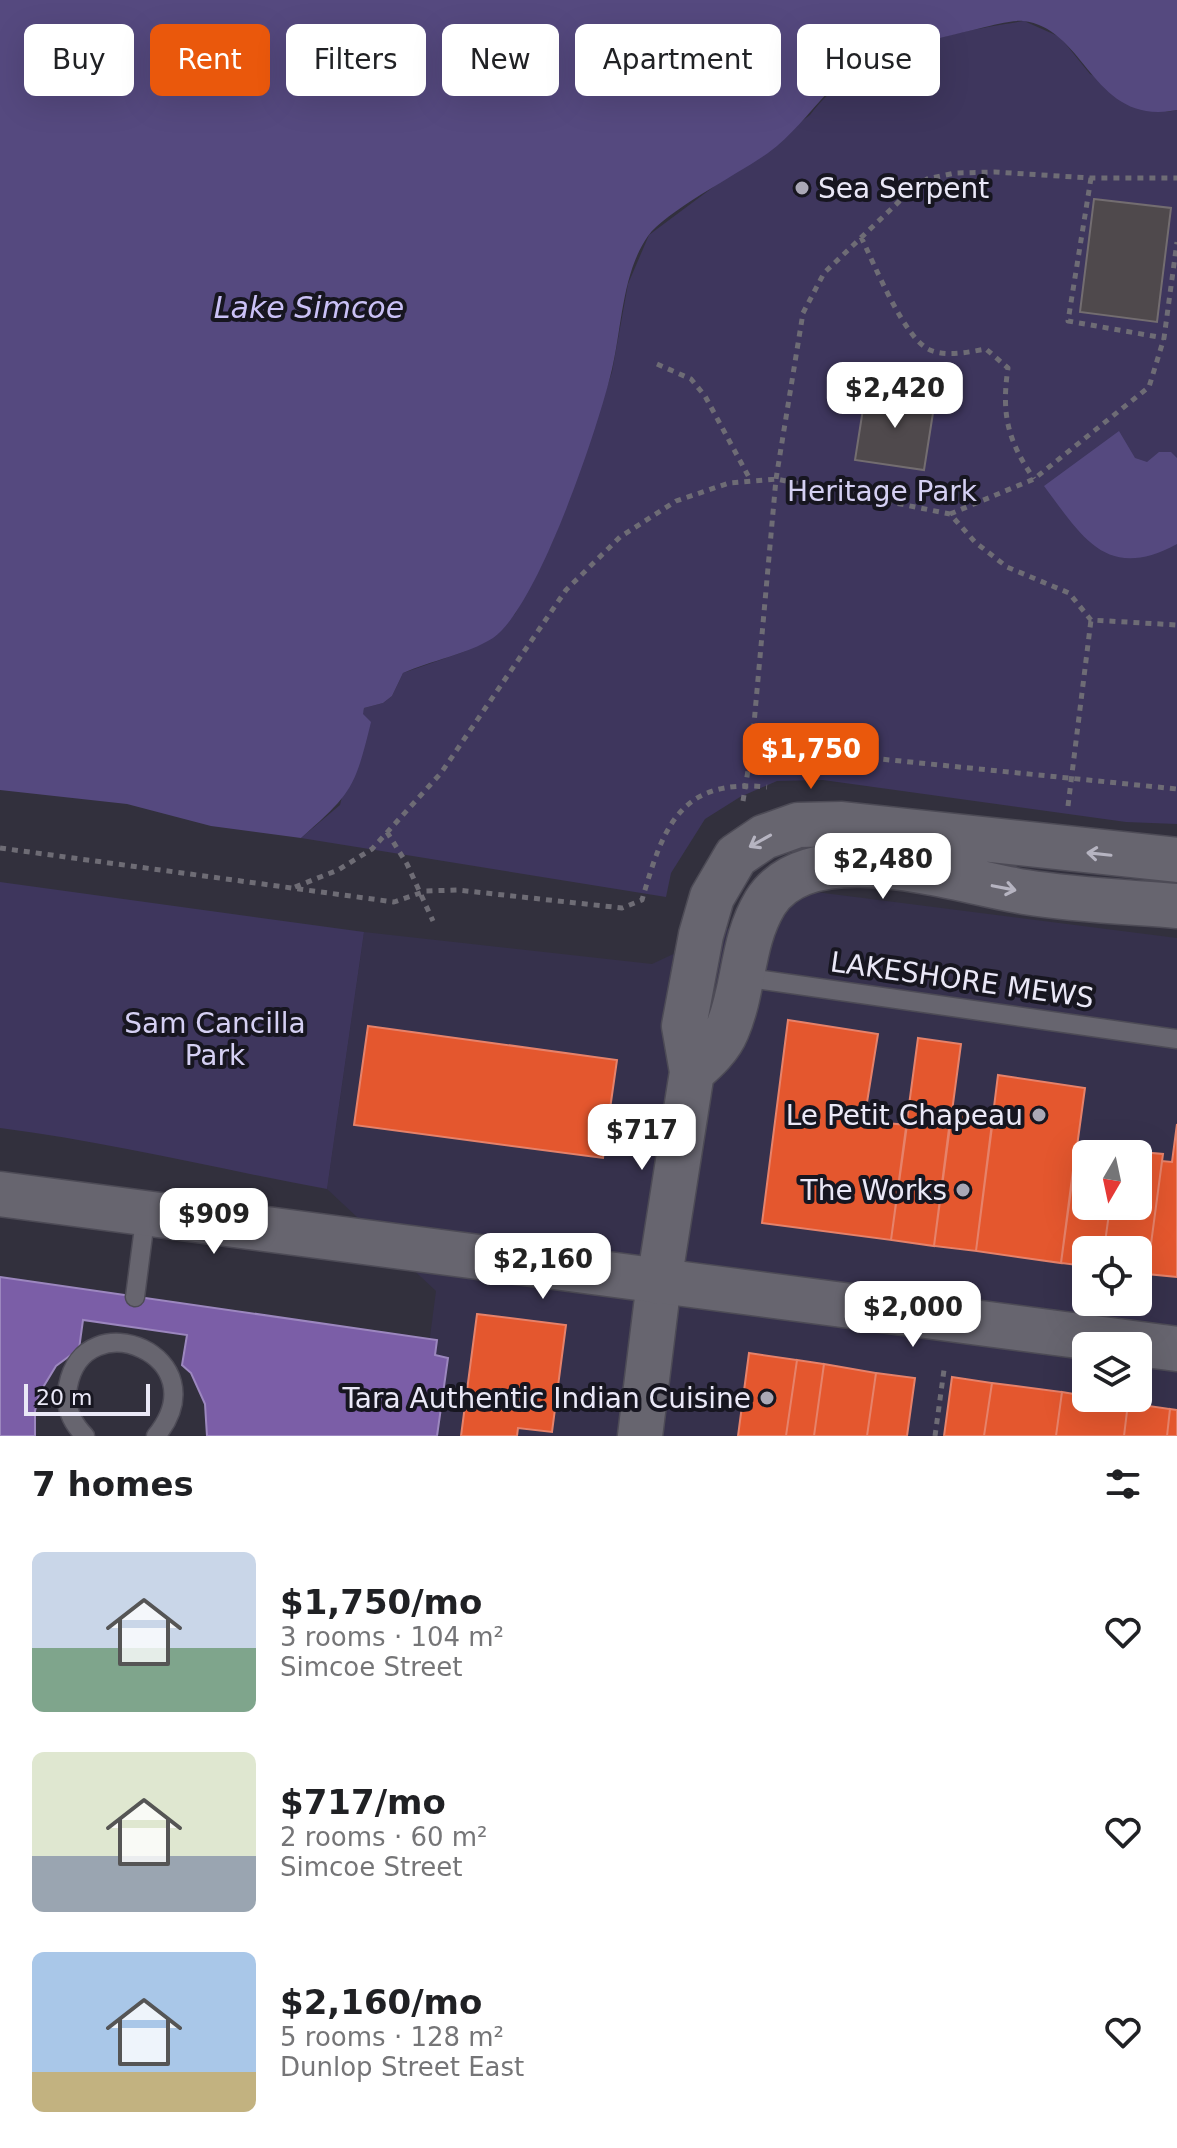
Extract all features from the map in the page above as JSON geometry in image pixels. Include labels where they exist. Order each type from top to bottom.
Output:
[{"type":"main road","points":[[640,1436],[659,1282],[692,1072],[684,1026],[701,935],[712,897],[736,856],[764,837],[798,825],[842,824],[1177,860]]},
{"type":"main road","points":[[692,1072],[712,1054],[727,1032],[750,930],[768,899],[797,874],[824,867],[870,865],[1027,892],[1177,906]]},
{"type":"main road","points":[[0,1194],[1177,1349]]},
{"type":"lane","name":"LAKESHORE MEWS","points":[[739,977],[1177,1039]]},
{"type":"lane","points":[[135,1297],[146,1212]]},
{"type":"lane","points":[[85,1436],[68,1411],[69,1377],[90,1351],[124,1334],[167,1370],[173,1387],[173,1405],[167,1422],[156,1436]]},
{"type":"path","points":[[736,856],[752,746],[776,479],[803,313],[824,273],[927,179],[955,173],[995,172],[1091,178],[1177,178]]},
{"type":"path","points":[[1091,178],[1068,321],[1164,338]]},
{"type":"path","points":[[861,237],[908,328],[928,349],[958,353],[986,349],[1008,368],[1003,402],[1015,450],[1034,479]]},
{"type":"path","points":[[295,887],[338,870],[372,849],[441,773],[566,590],[620,537],[676,501],[729,483],[776,479],[950,514],[1034,479],[1149,387],[1164,338],[1177,242]]},
{"type":"path","points":[[657,364],[691,379],[705,396],[751,481]]},
{"type":"path","points":[[950,514],[975,542],[1007,567],[1069,593],[1091,620],[1067,811]]},
{"type":"path","points":[[1091,620],[1177,625]]},
{"type":"path","points":[[752,746],[1071,781],[1177,789]]},
{"type":"path","points":[[387,832],[407,864],[433,921]]},
{"type":"path","points":[[0,848],[394,902],[420,893],[458,890],[622,908],[642,900]]},
{"type":"path","points":[[935,1436],[944,1370]]},
{"type":"shaded area","points":[[808,891],[1177,938],[1177,1436],[417,1436],[436,1291],[327,1189],[364,932],[652,964]]},
{"type":"green space","name":"Heritage Park","points":[[1024,21],[1060,37],[1090,74],[1167,112],[1177,110],[1177,824],[1126,822],[823,780],[777,781],[740,797],[705,819],[671,873],[666,897],[301,838],[340,805],[364,708],[383,703],[392,696],[403,673],[466,651],[515,614],[552,543],[579,472],[612,372],[628,284],[649,235],[810,115],[827,96],[940,96],[940,38]]},
{"type":"green space","name":"Sam Cancilla Park","points":[[0,882],[364,932],[327,1189],[123,1148],[0,1128]]},
{"type":"water","name":"Lake Simcoe","points":[[0,0],[1177,0],[1177,110],[1149,111],[1126,104],[1108,91],[1062,40],[1045,28],[1023,21],[996,24],[940,39],[940,24],[797,24],[797,96],[824,96],[768,153],[670,215],[648,236],[639,251],[628,283],[612,369],[594,431],[564,513],[529,591],[510,620],[493,638],[472,649],[403,673],[392,696],[383,703],[364,708],[363,714],[371,722],[355,776],[341,799],[301,838],[211,826],[127,804],[0,790]]},
{"type":"water","points":[[1119,431],[1135,458],[1147,462],[1159,452],[1171,452],[1177,458],[1177,544],[1153,555],[1132,558],[1114,556],[1099,549],[1071,522],[1044,486]]},
{"type":"building: Shops","points":[[788,1020],[878,1034],[864,1121],[907,1125],[891,1240],[762,1223]]},
{"type":"building: Shops","points":[[368,1026],[617,1060],[603,1158],[354,1125]]},
{"type":"building: Shops","points":[[918,1038],[961,1044],[934,1246],[891,1240]]},
{"type":"building: Shops","points":[[998,1075],[1085,1088],[1078,1140],[1072,1140],[1072,1183],[1061,1263],[976,1251]]},
{"type":"building: Shops","name":"The Works","points":[[951,1113],[993,1119],[976,1251],[934,1246]]},
{"type":"building: Shops","points":[[1177,1124],[1177,1277],[1152,1274],[1152,1236],[1162,1161],[1172,1162]]},
{"type":"building: Shops","points":[[1152,1153],[1163,1154],[1152,1236],[1106,1236],[1108,1220],[1152,1220]]},
{"type":"building: Shops","points":[[1072,1178],[1072,1220],[1108,1220],[1106,1236],[1072,1236],[1072,1264],[1061,1263]]},
{"type":"building: Shops","points":[[477,1314],[566,1325],[552,1432],[518,1428],[517,1436],[461,1436]]},
{"type":"building: Shops","name":"Tara Authentic Indian Cuisine","points":[[749,1353],[797,1360],[786,1436],[738,1436]]},
{"type":"building: Shops","points":[[797,1360],[824,1364],[814,1436],[786,1436]]},
{"type":"building: Shops","points":[[824,1364],[876,1373],[867,1436],[814,1436]]},
{"type":"building: Shops","points":[[876,1373],[915,1378],[907,1436],[867,1436]]},
{"type":"building: Shops","points":[[952,1377],[992,1383],[984,1436],[944,1436]]},
{"type":"building: Shops","points":[[992,1383],[1062,1392],[1056,1436],[984,1436]]},
{"type":"building: Shops","points":[[1062,1392],[1072,1394],[1072,1412],[1127,1412],[1124,1436],[1056,1436]]},
{"type":"building: Shops","points":[[1152,1406],[1170,1409],[1167,1436],[1124,1436],[1127,1412],[1152,1412]]},
{"type":"building: Shops","points":[[1170,1409],[1177,1410],[1177,1436],[1167,1436]]},
{"type":"building: Offices","points":[[0,1277],[437,1340],[435,1355],[448,1358],[437,1436],[207,1436],[205,1404],[191,1373],[182,1365],[187,1335],[83,1320],[79,1349],[56,1366],[39,1394],[35,1436],[0,1436]]},
{"type":"building: Other","points":[[1094,199],[1171,208],[1157,322],[1080,312]]},
{"type":"building: Other","points":[[866,390],[935,400],[924,470],[855,460]]},
{"type":"place","name":"Sea Serpent","points":[[802,188]]},
{"type":"place","name":"Le Petit Chapeau","points":[[1039,1115]]},
{"type":"place","name":"The Works","points":[[963,1190]]},
{"type":"place","name":"Tara Authentic Indian Cuisine","points":[[767,1398]]}]
